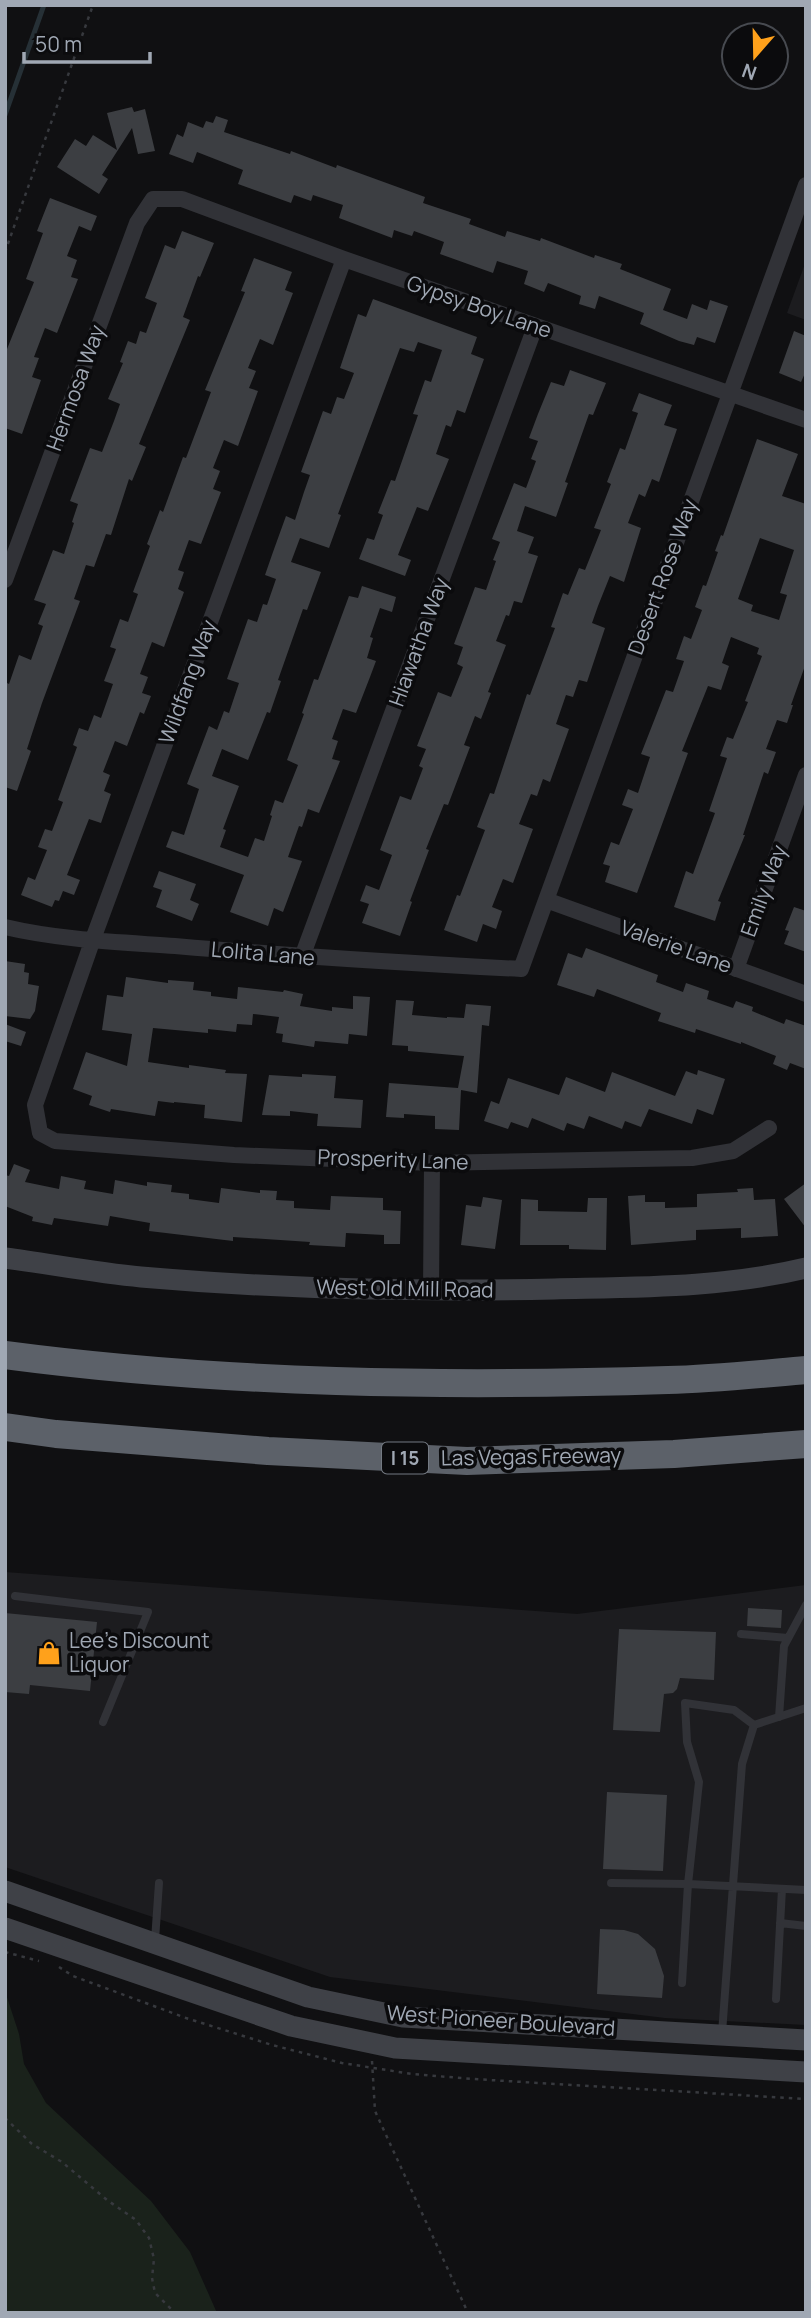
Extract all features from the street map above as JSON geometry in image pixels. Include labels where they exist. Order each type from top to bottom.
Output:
[{"type":"highway","points":[[5,1355],[72,1364],[257,1379],[466,1384],[670,1380],[806,1370]]},
{"type":"highway","name":"Las Vegas Freeway","points":[[5,1427],[56,1434],[268,1451],[467,1461],[674,1454],[806,1444]]},
{"type":"main road","name":"West Old Mill Road","points":[[5,1258],[139,1276],[283,1287],[431,1292],[695,1286],[763,1279],[806,1268]]},
{"type":"main road","name":"West Pioneer Boulevard","points":[[5,1891],[308,1997],[403,2017],[806,2040]]},
{"type":"main road","name":"West Pioneer Boulevard","points":[[5,1928],[291,2026],[395,2048],[806,2072]]},
{"type":"street","name":"Desert Rose Way","points":[[521,969],[806,186]]},
{"type":"street","name":"Gypsy Boy Lane","points":[[153,199],[183,199],[535,327],[806,420]]},
{"type":"street","name":"Hermosa Way","points":[[5,580],[137,223],[153,199]]},
{"type":"street","name":"Wildfang Way","points":[[36,1105],[93,939],[344,259]]},
{"type":"street","name":"Hiawatha Way","points":[[302,957],[535,327]]},
{"type":"street","name":"Emily Way","points":[[736,969],[806,775]]},
{"type":"street","name":"Valerie Lane","points":[[546,900],[806,993]]},
{"type":"street","name":"Lolita Lane","points":[[5,927],[93,939],[302,957],[521,969]]},
{"type":"street","name":"Prosperity Lane","points":[[36,1105],[40,1133],[55,1141],[234,1154],[432,1163],[692,1158],[733,1151],[769,1128]]},
{"type":"street","points":[[431,1292],[432,1163]]},
{"type":"lane","points":[[15,1596],[148,1612],[103,1722]]},
{"type":"lane","points":[[779,1717],[784,1646],[806,1605]]},
{"type":"lane","points":[[741,1634],[788,1638]]},
{"type":"lane","points":[[682,1983],[688,1884],[699,1782],[687,1742],[685,1703],[734,1710],[754,1725]]},
{"type":"lane","points":[[754,1725],[806,1708]]},
{"type":"lane","points":[[722,2036],[742,1764],[754,1725]]},
{"type":"lane","points":[[155,1943],[159,1883]]},
{"type":"lane","points":[[611,1883],[806,1890]]},
{"type":"lane","points":[[776,1999],[782,1889]]},
{"type":"lane","points":[[780,1923],[806,1926]]},
{"type":"path","points":[[5,252],[93,5]]},
{"type":"path","points":[[369,2042],[375,2111],[468,2313]]},
{"type":"path","points":[[5,2118],[32,2144],[62,2162],[135,2220],[149,2238],[154,2259],[152,2278],[155,2293],[176,2313]]},
{"type":"shaded area","points":[[806,261],[806,320],[787,313]]},
{"type":"shaded area","points":[[5,1572],[577,1614],[806,1585],[806,2025],[665,2018],[330,1977],[5,1867]]},
{"type":"shaded area","points":[[5,1991],[19,2034],[24,2064],[46,2103],[151,2201],[190,2252],[217,2313],[5,2313]]},
{"type":"building","points":[[132,107],[134,112],[145,109],[155,151],[138,154],[132,128],[102,175],[108,179],[99,194],[57,167],[75,139],[86,146],[93,135],[117,150],[107,113]]},
{"type":"building","points":[[216,116],[228,120],[224,132],[290,154],[291,151],[336,168],[337,165],[425,197],[423,203],[471,219],[469,224],[505,237],[507,231],[540,241],[541,238],[594,258],[595,255],[622,264],[620,269],[671,289],[663,310],[687,319],[692,304],[707,310],[710,300],[728,306],[715,343],[697,337],[694,345],[679,341],[640,324],[644,313],[599,296],[595,309],[579,304],[581,296],[548,283],[544,292],[524,284],[528,271],[497,261],[493,273],[440,254],[444,242],[414,231],[412,236],[394,230],[392,238],[339,218],[343,205],[313,195],[311,201],[294,195],[291,203],[238,184],[243,170],[197,152],[193,163],[169,154],[177,134],[183,137],[188,122],[203,128],[206,121],[213,123]]},
{"type":"building","points":[[50,198],[97,216],[91,231],[79,226],[67,256],[77,260],[71,277],[78,279],[57,333],[45,328],[34,357],[39,358],[32,377],[41,380],[22,434],[5,428],[5,354],[34,282],[26,279],[43,233],[37,231]]},
{"type":"building","points":[[182,231],[214,243],[183,317],[190,320],[139,444],[146,447],[132,481],[129,479],[111,535],[106,534],[94,567],[86,565],[74,599],[80,601],[42,703],[27,749],[31,751],[17,791],[5,787],[5,682],[9,684],[19,655],[31,660],[43,626],[38,624],[46,604],[34,600],[53,550],[64,554],[78,504],[70,501],[90,448],[102,452],[120,404],[108,399],[123,363],[120,362],[128,341],[136,344],[140,331],[146,333],[157,303],[145,298],[165,245],[175,249]]},
{"type":"building","points":[[254,258],[292,272],[285,290],[293,293],[273,345],[260,339],[248,368],[256,371],[249,388],[258,391],[238,446],[224,440],[213,468],[220,471],[213,489],[221,492],[201,544],[189,540],[178,570],[184,572],[178,589],[184,592],[164,647],[152,642],[140,674],[148,677],[142,693],[151,696],[144,714],[140,712],[127,746],[115,741],[103,772],[110,775],[104,791],[111,794],[101,823],[89,819],[67,875],[80,880],[74,895],[63,891],[59,901],[55,900],[52,907],[21,895],[28,877],[35,880],[47,850],[38,847],[45,829],[52,831],[63,802],[58,800],[77,747],[73,745],[79,728],[88,731],[94,715],[101,718],[113,684],[104,681],[116,649],[110,647],[120,619],[128,622],[138,594],[133,592],[150,546],[147,544],[160,510],[163,512],[183,457],[186,458],[211,392],[205,390],[245,292],[241,291]]},
{"type":"building","points":[[373,299],[477,337],[471,354],[484,359],[465,413],[457,410],[451,427],[446,425],[436,454],[449,459],[428,511],[417,507],[398,555],[411,560],[405,576],[359,559],[367,538],[374,540],[383,515],[378,513],[391,480],[395,481],[418,415],[413,414],[425,380],[431,382],[442,350],[418,342],[414,352],[400,348],[338,514],[341,515],[329,548],[300,538],[291,562],[321,572],[307,610],[303,609],[278,680],[281,681],[270,713],[267,712],[248,760],[222,749],[212,776],[239,786],[223,829],[226,830],[220,847],[248,857],[255,838],[264,841],[275,800],[283,803],[298,765],[287,760],[314,679],[318,680],[349,596],[358,598],[362,586],[396,597],[392,612],[380,608],[370,637],[373,638],[367,658],[376,661],[356,713],[343,709],[332,739],[338,741],[332,759],[340,761],[319,813],[308,809],[302,827],[299,826],[288,857],[302,861],[283,912],[274,908],[268,926],[230,912],[244,875],[166,847],[172,831],[184,835],[199,789],[187,784],[209,726],[217,730],[224,711],[229,713],[239,683],[227,679],[248,619],[257,622],[263,604],[267,605],[276,579],[265,575],[286,516],[295,520],[310,475],[301,472],[323,411],[331,414],[337,397],[344,399],[354,373],[340,368],[358,314],[366,317]]},
{"type":"building","points":[[794,331],[806,336],[806,371],[801,382],[779,373]]},
{"type":"building","points":[[570,370],[606,383],[593,415],[589,414],[565,482],[568,483],[556,517],[525,506],[517,531],[534,537],[528,553],[538,556],[522,603],[514,601],[496,641],[506,645],[488,692],[491,693],[481,719],[475,716],[464,745],[470,747],[448,805],[444,804],[426,849],[429,850],[400,936],[362,923],[369,904],[360,901],[366,885],[379,890],[392,855],[380,850],[400,796],[411,800],[423,768],[419,766],[426,749],[417,746],[438,692],[451,697],[463,667],[457,664],[463,647],[454,644],[475,587],[486,590],[500,542],[492,539],[514,483],[526,488],[536,461],[531,459],[538,441],[529,438],[551,382],[564,386]]},
{"type":"building","points":[[639,393],[672,405],[664,425],[677,429],[659,482],[652,479],[645,497],[639,494],[628,523],[641,528],[624,582],[610,576],[598,606],[592,623],[605,628],[587,682],[579,680],[573,697],[566,695],[556,724],[569,729],[550,782],[543,779],[537,796],[531,794],[519,824],[533,829],[513,883],[503,879],[492,907],[502,911],[496,929],[483,924],[477,942],[444,930],[485,830],[477,827],[490,793],[494,794],[527,694],[530,695],[555,628],[551,627],[563,593],[568,595],[579,568],[585,570],[601,530],[594,528],[611,484],[607,482],[620,448],[625,450],[638,413],[632,411]]},
{"type":"building","points":[[757,439],[798,454],[782,496],[806,504],[806,663],[787,723],[777,720],[766,749],[776,752],[768,774],[764,772],[745,835],[718,901],[721,902],[715,921],[674,907],[686,871],[693,874],[715,813],[709,811],[727,758],[720,756],[727,737],[733,739],[748,702],[745,701],[762,656],[757,654],[759,648],[731,637],[722,663],[729,666],[721,690],[708,686],[682,751],[688,753],[637,893],[605,882],[610,866],[603,864],[611,842],[619,845],[633,809],[622,805],[628,789],[638,793],[650,757],[641,754],[666,690],[673,692],[684,661],[676,659],[684,636],[691,639],[702,610],[695,607],[703,585],[706,586],[718,552],[715,551],[721,535],[723,536]],"holes":[[[760,538],[794,550],[780,593],[787,595],[779,620],[751,611],[753,605],[738,599]]]},
{"type":"building","points":[[159,871],[196,884],[190,900],[199,904],[192,921],[156,907],[162,890],[153,887]]},
{"type":"building","points":[[794,907],[806,911],[806,952],[784,944],[789,931],[785,930]]},
{"type":"building","points":[[586,948],[658,975],[656,982],[683,992],[686,983],[709,991],[707,999],[733,1008],[736,1001],[753,1007],[752,1011],[784,1024],[786,1019],[806,1026],[806,1069],[790,1063],[787,1070],[773,1064],[776,1056],[741,1042],[696,1029],[695,1033],[658,1021],[661,1013],[597,989],[594,997],[557,985],[568,953],[582,958]]},
{"type":"building","points":[[5,961],[25,964],[24,972],[29,973],[28,984],[39,986],[35,1011],[30,1019],[5,1016]]},
{"type":"building","points":[[126,977],[168,983],[168,980],[194,982],[193,990],[211,992],[211,996],[237,999],[238,987],[284,990],[303,994],[300,1006],[332,1011],[332,1007],[353,1009],[353,996],[370,997],[367,1036],[349,1034],[348,1044],[315,1041],[314,1047],[282,1042],[283,1034],[276,1033],[279,1017],[253,1014],[252,1025],[237,1024],[236,1032],[208,1029],[208,1033],[153,1028],[148,1062],[247,1074],[242,1122],[204,1118],[205,1105],[174,1102],[158,1101],[155,1116],[111,1109],[110,1112],[89,1105],[92,1096],[73,1089],[86,1052],[127,1066],[132,1034],[102,1030],[107,995],[123,997]]},
{"type":"building","points":[[396,1000],[414,1001],[412,1015],[447,1018],[464,1018],[466,1004],[491,1006],[489,1026],[482,1025],[477,1093],[461,1090],[459,1130],[435,1129],[435,1116],[404,1114],[404,1118],[386,1117],[389,1083],[458,1088],[464,1056],[408,1051],[408,1046],[392,1045]]},
{"type":"building","points":[[5,1024],[26,1032],[21,1046],[5,1041]]},
{"type":"building","points":[[698,1070],[725,1079],[713,1115],[697,1109],[692,1124],[649,1109],[641,1127],[625,1121],[622,1129],[589,1116],[584,1129],[567,1123],[564,1131],[532,1118],[528,1128],[511,1122],[508,1129],[484,1121],[491,1101],[499,1104],[508,1078],[559,1095],[566,1077],[605,1092],[612,1072],[675,1096],[686,1071],[697,1075]]},
{"type":"building","points":[[302,1074],[336,1076],[334,1098],[363,1100],[361,1128],[317,1126],[318,1114],[290,1111],[290,1116],[262,1115],[269,1075],[302,1077]]},
{"type":"building","points":[[14,1164],[30,1170],[25,1182],[59,1189],[61,1176],[86,1181],[84,1189],[113,1194],[115,1180],[147,1186],[147,1182],[172,1185],[171,1192],[189,1194],[189,1199],[219,1203],[221,1188],[260,1193],[260,1190],[277,1191],[276,1200],[294,1201],[294,1208],[330,1210],[331,1196],[383,1198],[383,1210],[401,1211],[400,1244],[384,1244],[384,1235],[346,1233],[345,1247],[233,1237],[233,1241],[149,1231],[150,1223],[110,1216],[108,1226],[54,1218],[52,1225],[32,1221],[33,1217],[5,1206],[5,1175],[9,1176]]},
{"type":"building","points":[[806,1183],[806,1228],[784,1199]]},
{"type":"building","points":[[753,1188],[754,1200],[775,1199],[778,1236],[741,1238],[741,1228],[696,1230],[696,1240],[631,1245],[628,1196],[645,1195],[645,1202],[665,1202],[665,1208],[697,1207],[697,1194],[738,1192],[737,1189]]},
{"type":"building","points":[[483,1197],[502,1200],[495,1249],[461,1245],[466,1205],[481,1207]]},
{"type":"building","points":[[588,1198],[607,1198],[606,1250],[569,1249],[569,1245],[520,1245],[521,1199],[538,1200],[538,1211],[587,1212]]},
{"type":"building","points":[[748,1608],[782,1610],[781,1628],[747,1626]]},
{"type":"building","name":"Lee's Discount Liquor","points":[[5,1613],[97,1622],[90,1691],[30,1685],[29,1694],[5,1692]]},
{"type":"building","points":[[619,1629],[716,1632],[714,1680],[680,1678],[673,1693],[664,1694],[660,1732],[613,1730]]},
{"type":"building","points":[[607,1792],[667,1795],[663,1871],[603,1869]]},
{"type":"building","points":[[600,1929],[624,1930],[638,1934],[655,1949],[664,1976],[662,1998],[597,1994]]},
{"type":"waterway","points":[[5,115],[44,5]]},
{"type":"place","name":"Lee's Discount Liquor","points":[[49,1653]]}]
